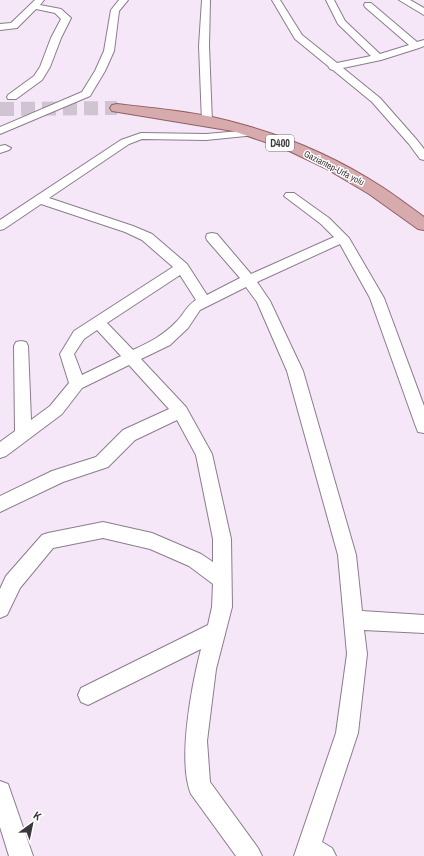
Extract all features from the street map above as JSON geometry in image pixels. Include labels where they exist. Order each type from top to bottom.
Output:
[{"type":"main road","name":"Gaziantep-Urfa yolu","points":[[117,108],[236,127],[288,145],[331,164],[375,190],[424,225]]},
{"type":"street","points":[[0,131],[86,94],[100,71],[108,51],[115,10],[124,0]]},
{"type":"street","points":[[206,0],[204,46],[207,122]]},
{"type":"street","points":[[276,0],[298,37],[376,100],[413,142],[424,157]]},
{"type":"street","points":[[330,0],[341,22],[378,58]]},
{"type":"street","points":[[403,0],[424,12]]},
{"type":"street","points":[[0,27],[14,26],[37,3],[58,12],[66,18],[56,38],[45,67],[38,78],[12,97]]},
{"type":"street","points":[[368,6],[420,45]]},
{"type":"street","points":[[333,66],[378,58],[420,45]]},
{"type":"street","points":[[0,226],[125,142],[141,136],[206,137],[252,133]]},
{"type":"street","points":[[290,196],[325,221],[343,238],[377,298],[424,427]]},
{"type":"street","points":[[39,199],[129,229],[147,237],[182,267],[204,302]]},
{"type":"street","points":[[212,236],[250,280],[263,301],[295,371],[348,554],[357,654],[347,733],[313,853]]},
{"type":"street","points":[[0,451],[56,410],[77,384],[165,341],[183,324],[195,307],[250,280],[343,238]]},
{"type":"street","points":[[77,384],[67,354],[79,336],[182,267]]},
{"type":"street","points":[[98,322],[180,411],[204,454],[222,539],[222,607],[206,669],[196,741],[199,786],[250,856]]},
{"type":"street","points":[[22,346],[23,433]]},
{"type":"street","points":[[0,504],[58,476],[102,462],[129,435],[180,411]]},
{"type":"street","points":[[0,609],[13,582],[48,541],[103,530],[152,541],[195,560],[222,580]]},
{"type":"street","points":[[354,620],[424,624]]},
{"type":"street","points":[[88,695],[216,631]]},
{"type":"street","points":[[0,792],[21,856]]},
{"type":"tunnel","points":[[0,109],[117,108]]}]
